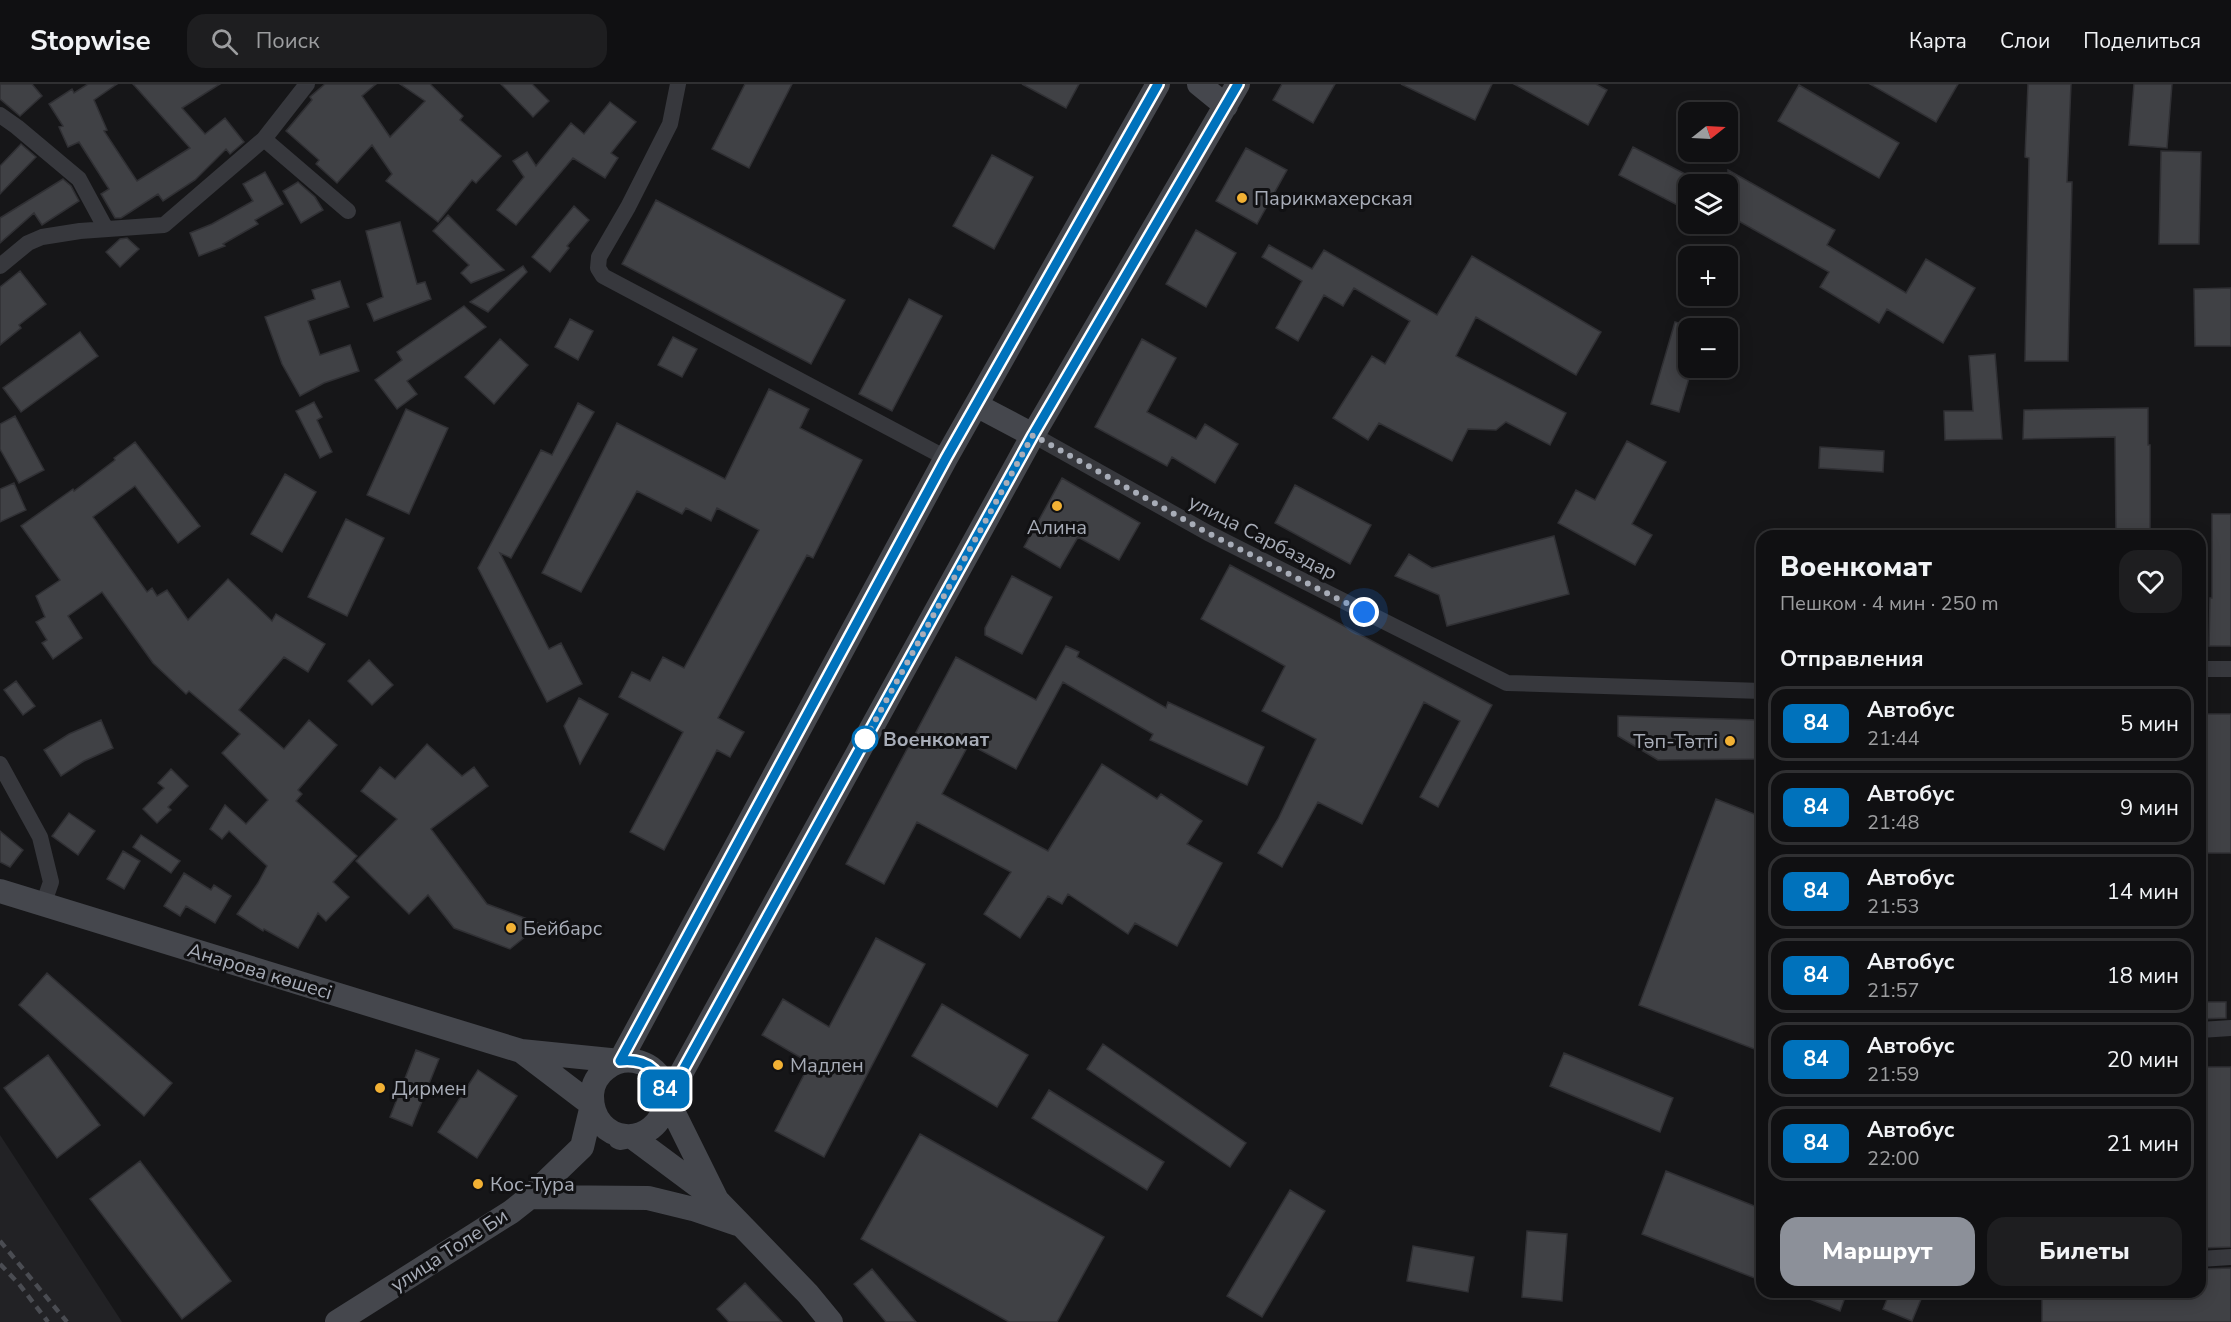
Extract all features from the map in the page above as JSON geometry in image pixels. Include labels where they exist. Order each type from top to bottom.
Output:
[{"type":"main road","points":[[1158,84],[946,458],[620,1061],[608,1066],[599,1074],[592,1089],[592,1105],[582,1147],[645,1132],[657,1124],[664,1112],[667,1099],[1033,435],[1238,84]]},
{"type":"main road","points":[[1199,84],[1226,106]]},
{"type":"main road","points":[[976,405],[1033,435]]},
{"type":"main road","name":"Анарова көшесі","points":[[0,891],[521,1051]]},
{"type":"main road","points":[[521,1051],[628,1060],[643,1063],[656,1072],[664,1084],[667,1099],[717,1200]]},
{"type":"main road","points":[[521,1051],[592,1105],[596,1118],[606,1128],[617,1134],[631,1136],[717,1200],[808,1294],[831,1322]]},
{"type":"main road","name":"улица Толе Би","points":[[337,1322],[511,1212],[582,1147]]},
{"type":"main road","points":[[530,1197],[648,1198],[693,1209],[742,1226]]},
{"type":"street","points":[[0,266],[34,239],[80,231],[164,225],[264,139],[307,84]]},
{"type":"street","points":[[678,84],[670,124],[628,207],[599,257],[598,268],[603,276],[946,458]]},
{"type":"street","points":[[0,115],[79,179],[106,229]]},
{"type":"street","points":[[264,139],[348,211]]},
{"type":"street","name":"улица Сарбаздар","points":[[1033,435],[1208,533],[1507,683],[1756,691]]},
{"type":"street","points":[[2206,669],[2231,669]]},
{"type":"street","points":[[0,764],[40,837],[51,882],[43,905]]},
{"type":"street","points":[[2206,1030],[2231,1028]]},
{"type":"street","points":[[2206,1259],[2231,1257]]},
{"type":"shaded area","points":[[0,1135],[122,1322],[0,1322]]},
{"type":"building","points":[[0,84],[32,84],[42,96],[20,116],[0,99]]},
{"type":"building","points":[[88,84],[117,84],[94,100],[107,130],[104,131],[137,181],[190,148],[133,84],[220,84],[182,108],[205,134],[225,118],[244,142],[230,154],[226,149],[195,180],[163,201],[158,194],[121,218],[115,218],[101,194],[109,189],[79,142],[68,147],[59,127],[63,126],[49,104],[72,89],[74,93]]},
{"type":"building","points":[[325,84],[376,84],[362,96],[390,137],[425,101],[400,84],[430,84],[463,116],[460,120],[501,156],[476,183],[472,180],[438,222],[386,181],[392,174],[372,145],[337,183],[316,164],[319,160],[286,131],[312,100],[310,97]]},
{"type":"building","points":[[501,84],[532,84],[549,101],[533,117]]},
{"type":"building","points":[[745,84],[792,84],[749,168],[712,149]]},
{"type":"building","points":[[1022,84],[1079,84],[1066,108]]},
{"type":"building","points":[[1282,84],[1335,84],[1313,123],[1273,100]]},
{"type":"building","points":[[1401,84],[1492,84],[1475,120]]},
{"type":"building","points":[[1514,84],[1596,84],[1607,90],[1588,125]]},
{"type":"building","points":[[1870,84],[1958,84],[1936,122]]},
{"type":"building","points":[[2028,84],[2071,84],[2067,182],[2072,182],[2068,361],[2025,361],[2029,158],[2025,157]]},
{"type":"building","points":[[2134,84],[2172,84],[2167,148],[2129,145]]},
{"type":"building","points":[[1799,85],[1899,143],[1879,178],[1778,121]]},
{"type":"building","points":[[610,102],[636,122],[611,153],[618,158],[605,178],[573,158],[516,225],[497,210],[524,177],[513,161],[527,152],[536,166],[571,123],[584,134]]},
{"type":"building","points":[[21,144],[36,157],[0,194],[0,166]]},
{"type":"building","points":[[1633,147],[1685,174],[1678,174],[1678,205],[1619,175]]},
{"type":"building","points":[[1246,148],[1287,170],[1257,224],[1216,201]]},
{"type":"building","points":[[2161,151],[2201,152],[2199,244],[2159,244]]},
{"type":"building","points":[[992,155],[1033,177],[994,249],[953,226]]},
{"type":"building","points":[[265,172],[283,204],[255,220],[258,224],[223,244],[225,246],[199,256],[190,233],[212,224],[253,201],[243,184]]},
{"type":"building","points":[[1738,176],[1835,230],[1827,245],[1906,293],[1926,259],[1975,288],[1943,343],[1887,309],[1879,323],[1820,287],[1829,272],[1738,221]]},
{"type":"building","points":[[63,179],[71,186],[79,201],[42,225],[34,213],[0,243],[0,218]]},
{"type":"building","points":[[298,182],[315,197],[323,210],[301,223],[283,191]]},
{"type":"building","points":[[656,200],[845,300],[811,364],[622,264]]},
{"type":"building","points":[[574,206],[589,220],[567,246],[569,248],[550,272],[532,257]]},
{"type":"building","points":[[448,215],[504,270],[471,283],[461,273],[469,265],[433,231]]},
{"type":"building","points":[[400,222],[417,284],[425,282],[431,299],[374,321],[367,304],[383,297],[366,231]]},
{"type":"building","points":[[1196,230],[1236,253],[1206,307],[1166,284]]},
{"type":"building","points":[[127,238],[139,249],[120,267],[106,252],[120,239]]},
{"type":"building","points":[[1269,245],[1312,269],[1324,250],[1437,315],[1472,256],[1601,332],[1576,375],[1476,317],[1456,356],[1566,413],[1550,445],[1506,422],[1496,430],[1468,429],[1452,461],[1379,423],[1368,440],[1333,418],[1372,356],[1385,364],[1410,321],[1354,288],[1343,306],[1324,295],[1298,341],[1276,328],[1302,281],[1262,257]]},
{"type":"building","points":[[523,266],[527,272],[488,312],[470,302]]},
{"type":"building","points":[[20,271],[46,304],[19,325],[21,328],[0,345],[0,287]]},
{"type":"building","points":[[340,281],[349,307],[308,321],[320,355],[350,345],[359,371],[324,383],[300,396],[282,364],[265,317],[315,299],[312,290]]},
{"type":"building","points":[[2231,288],[2231,346],[2195,346],[2194,289]]},
{"type":"building","points":[[909,299],[942,316],[892,411],[859,394]]},
{"type":"building","points":[[464,306],[486,327],[407,381],[417,394],[397,409],[375,380],[402,360],[397,352]]},
{"type":"building","points":[[570,319],[593,331],[578,360],[555,347]]},
{"type":"building","points":[[1675,322],[1678,323],[1678,378],[1689,378],[1679,412],[1651,404]]},
{"type":"building","points":[[80,332],[98,356],[21,412],[3,388]]},
{"type":"building","points":[[673,337],[697,349],[682,377],[658,365]]},
{"type":"building","points":[[500,339],[528,365],[494,404],[465,377]]},
{"type":"building","points":[[1142,339],[1176,358],[1147,412],[1196,439],[1205,424],[1238,444],[1215,483],[1172,457],[1167,466],[1095,427]]},
{"type":"building","points":[[1995,354],[2002,439],[1945,440],[1944,411],[1973,411],[1969,356]]},
{"type":"building","points":[[769,389],[809,409],[800,428],[862,460],[813,558],[807,555],[718,718],[744,732],[730,757],[717,750],[664,850],[630,832],[683,732],[619,697],[632,672],[650,681],[663,657],[684,668],[759,530],[717,508],[711,521],[686,508],[682,514],[637,491],[581,592],[542,573],[617,423],[725,479]]},
{"type":"building","points":[[314,402],[322,417],[317,420],[332,452],[320,458],[296,411]]},
{"type":"building","points":[[578,403],[594,412],[511,558],[500,553],[549,649],[561,643],[582,684],[547,702],[478,568],[541,450],[552,455]]},
{"type":"building","points":[[2148,408],[2150,530],[2116,530],[2115,437],[2023,439],[2024,410]]},
{"type":"building","points":[[406,409],[448,428],[409,514],[367,495]]},
{"type":"building","points":[[15,416],[44,470],[19,483],[0,449],[0,424]]},
{"type":"building","points":[[1627,441],[1666,462],[1632,524],[1652,535],[1635,565],[1558,523],[1576,490],[1595,500]]},
{"type":"building","points":[[135,442],[200,526],[178,543],[135,486],[93,517],[147,592],[152,588],[157,596],[167,590],[188,620],[228,579],[272,621],[276,614],[325,644],[308,672],[284,657],[239,710],[284,749],[309,720],[337,745],[298,790],[302,794],[296,801],[357,856],[333,882],[349,897],[326,921],[318,913],[298,948],[264,929],[263,931],[237,914],[267,866],[229,831],[222,839],[210,829],[225,805],[246,824],[268,800],[222,753],[240,734],[189,691],[186,694],[153,663],[102,592],[68,616],[82,638],[53,659],[42,643],[47,640],[36,622],[45,617],[36,596],[60,580],[21,526],[73,489],[74,491]]},
{"type":"building","points":[[1820,447],[1884,451],[1883,472],[1819,468]]},
{"type":"building","points":[[285,474],[316,492],[282,552],[251,534]]},
{"type":"building","points":[[1062,478],[1140,523],[1119,560],[1078,537],[1060,568],[1024,547]]},
{"type":"building","points":[[14,483],[26,510],[0,522],[0,489]]},
{"type":"building","points":[[1295,485],[1371,525],[1350,564],[1275,523]]},
{"type":"building","points":[[2212,514],[2231,514],[2231,646],[2209,646],[2210,598],[2212,598]]},
{"type":"building","points":[[346,519],[384,538],[347,616],[308,597]]},
{"type":"building","points":[[1554,536],[1569,594],[1447,626],[1439,595],[1395,576],[1409,554],[1432,568]]},
{"type":"building","points":[[1230,565],[1492,705],[1438,807],[1420,797],[1460,721],[1424,702],[1362,824],[1318,802],[1282,867],[1258,853],[1278,819],[1316,739],[1262,711],[1285,666],[1201,619]]},
{"type":"building","points":[[1012,576],[1052,597],[1022,654],[985,635],[985,628]]},
{"type":"building","points":[[1066,646],[1079,652],[1077,657],[1166,708],[1168,702],[1264,747],[1247,785],[1150,740],[1153,734],[1063,682],[1016,769],[969,744],[942,794],[1048,851],[1102,764],[1157,799],[1161,794],[1202,821],[1187,844],[1222,863],[1177,946],[1135,923],[1128,934],[1068,894],[1062,904],[1048,896],[1020,938],[984,914],[1011,872],[917,822],[884,884],[846,864],[956,657],[1036,700]]},
{"type":"building","points":[[369,660],[393,685],[372,705],[348,681]]},
{"type":"building","points":[[16,681],[35,706],[23,715],[4,690]]},
{"type":"building","points":[[579,698],[608,714],[580,764],[564,726]]},
{"type":"building","points":[[2206,714],[2231,714],[2231,853],[2206,853]]},
{"type":"building","points":[[1618,716],[1756,720],[1756,759],[1658,760],[1618,736]]},
{"type":"building","points":[[101,720],[113,748],[84,761],[61,776],[44,750],[69,734]]},
{"type":"building","points":[[427,744],[462,776],[474,767],[488,786],[431,829],[487,904],[541,924],[510,949],[454,928],[428,895],[409,914],[356,861],[397,819],[361,791],[380,767],[395,779]]},
{"type":"building","points":[[171,769],[188,786],[168,807],[171,810],[157,823],[143,809],[164,788],[158,783]]},
{"type":"building","points":[[1716,799],[1756,815],[1756,1050],[1639,1005]]},
{"type":"building","points":[[69,813],[95,831],[78,855],[52,836]]},
{"type":"building","points":[[0,831],[23,850],[10,867],[0,862]]},
{"type":"building","points":[[141,835],[180,861],[171,873],[133,847]]},
{"type":"building","points":[[123,851],[140,861],[124,889],[107,879]]},
{"type":"building","points":[[184,873],[211,890],[214,885],[231,896],[215,923],[186,906],[180,916],[164,906]]},
{"type":"building","points":[[876,938],[925,964],[824,1157],[775,1131],[810,1063],[762,1035],[783,999],[829,1027]]},
{"type":"building","points":[[47,973],[172,1083],[144,1116],[19,1005]]},
{"type":"building","points":[[2206,1002],[2226,1002],[2226,1018],[2206,1019]]},
{"type":"building","points":[[942,1004],[1028,1055],[997,1107],[912,1056]]},
{"type":"building","points":[[1103,1044],[1246,1143],[1230,1167],[1087,1069]]},
{"type":"building","points":[[416,1050],[439,1059],[412,1126],[390,1117]]},
{"type":"building","points":[[1564,1053],[1673,1098],[1660,1132],[1550,1086]]},
{"type":"building","points":[[48,1055],[100,1125],[57,1158],[4,1088]]},
{"type":"building","points":[[2206,1067],[2231,1067],[2231,1247],[2206,1248]]},
{"type":"building","points":[[478,1070],[517,1096],[477,1158],[438,1132]]},
{"type":"building","points":[[1049,1090],[1164,1162],[1147,1190],[1032,1118]]},
{"type":"building","points":[[920,1134],[1104,1237],[1057,1322],[1009,1322],[861,1239]]},
{"type":"building","points":[[140,1161],[231,1281],[182,1319],[90,1199]]},
{"type":"building","points":[[1666,1171],[1756,1207],[1756,1279],[1642,1234]]},
{"type":"building","points":[[1290,1190],[1325,1211],[1262,1317],[1227,1296]]},
{"type":"building","points":[[1527,1231],[1567,1234],[1562,1301],[1522,1297]]},
{"type":"building","points":[[1413,1246],[1474,1257],[1468,1292],[1407,1281]]},
{"type":"building","points":[[2231,1268],[2231,1322],[2042,1322],[2042,1298],[2206,1298],[2206,1269]]},
{"type":"building","points":[[872,1269],[916,1322],[886,1322],[854,1284]]},
{"type":"building","points":[[745,1283],[782,1322],[729,1322],[717,1309]]},
{"type":"building","points":[[1807,1298],[1845,1298],[1840,1311]]},
{"type":"building","points":[[1888,1298],[1922,1298],[1912,1321],[1883,1309]]},
{"type":"railway","points":[[0,1241],[67,1322]]},
{"type":"railway","points":[[0,1264],[19,1284],[48,1322]]},
{"type":"bus line","name":"84","points":[[1158,84],[946,458],[620,1061],[643,1063],[656,1072],[664,1084],[667,1099],[1033,435],[1238,84]]},
{"type":"place","name":"Парикмахерская","points":[[1242,198]]},
{"type":"place","name":"Алина","points":[[1057,506]]},
{"type":"place","name":"Военкомат","points":[[865,739]]},
{"type":"place","name":"Тәп-Тәтті","points":[[1730,741]]},
{"type":"place","name":"Бейбарс","points":[[511,928]]},
{"type":"place","name":"Мадлен","points":[[778,1065]]},
{"type":"place","name":"Дирмен","points":[[380,1088]]},
{"type":"place","name":"Кос-Тура","points":[[478,1184]]},
{"type":"route","points":[[865,739],[860,748],[1033,435],[1208,533],[1364,612]]}]
